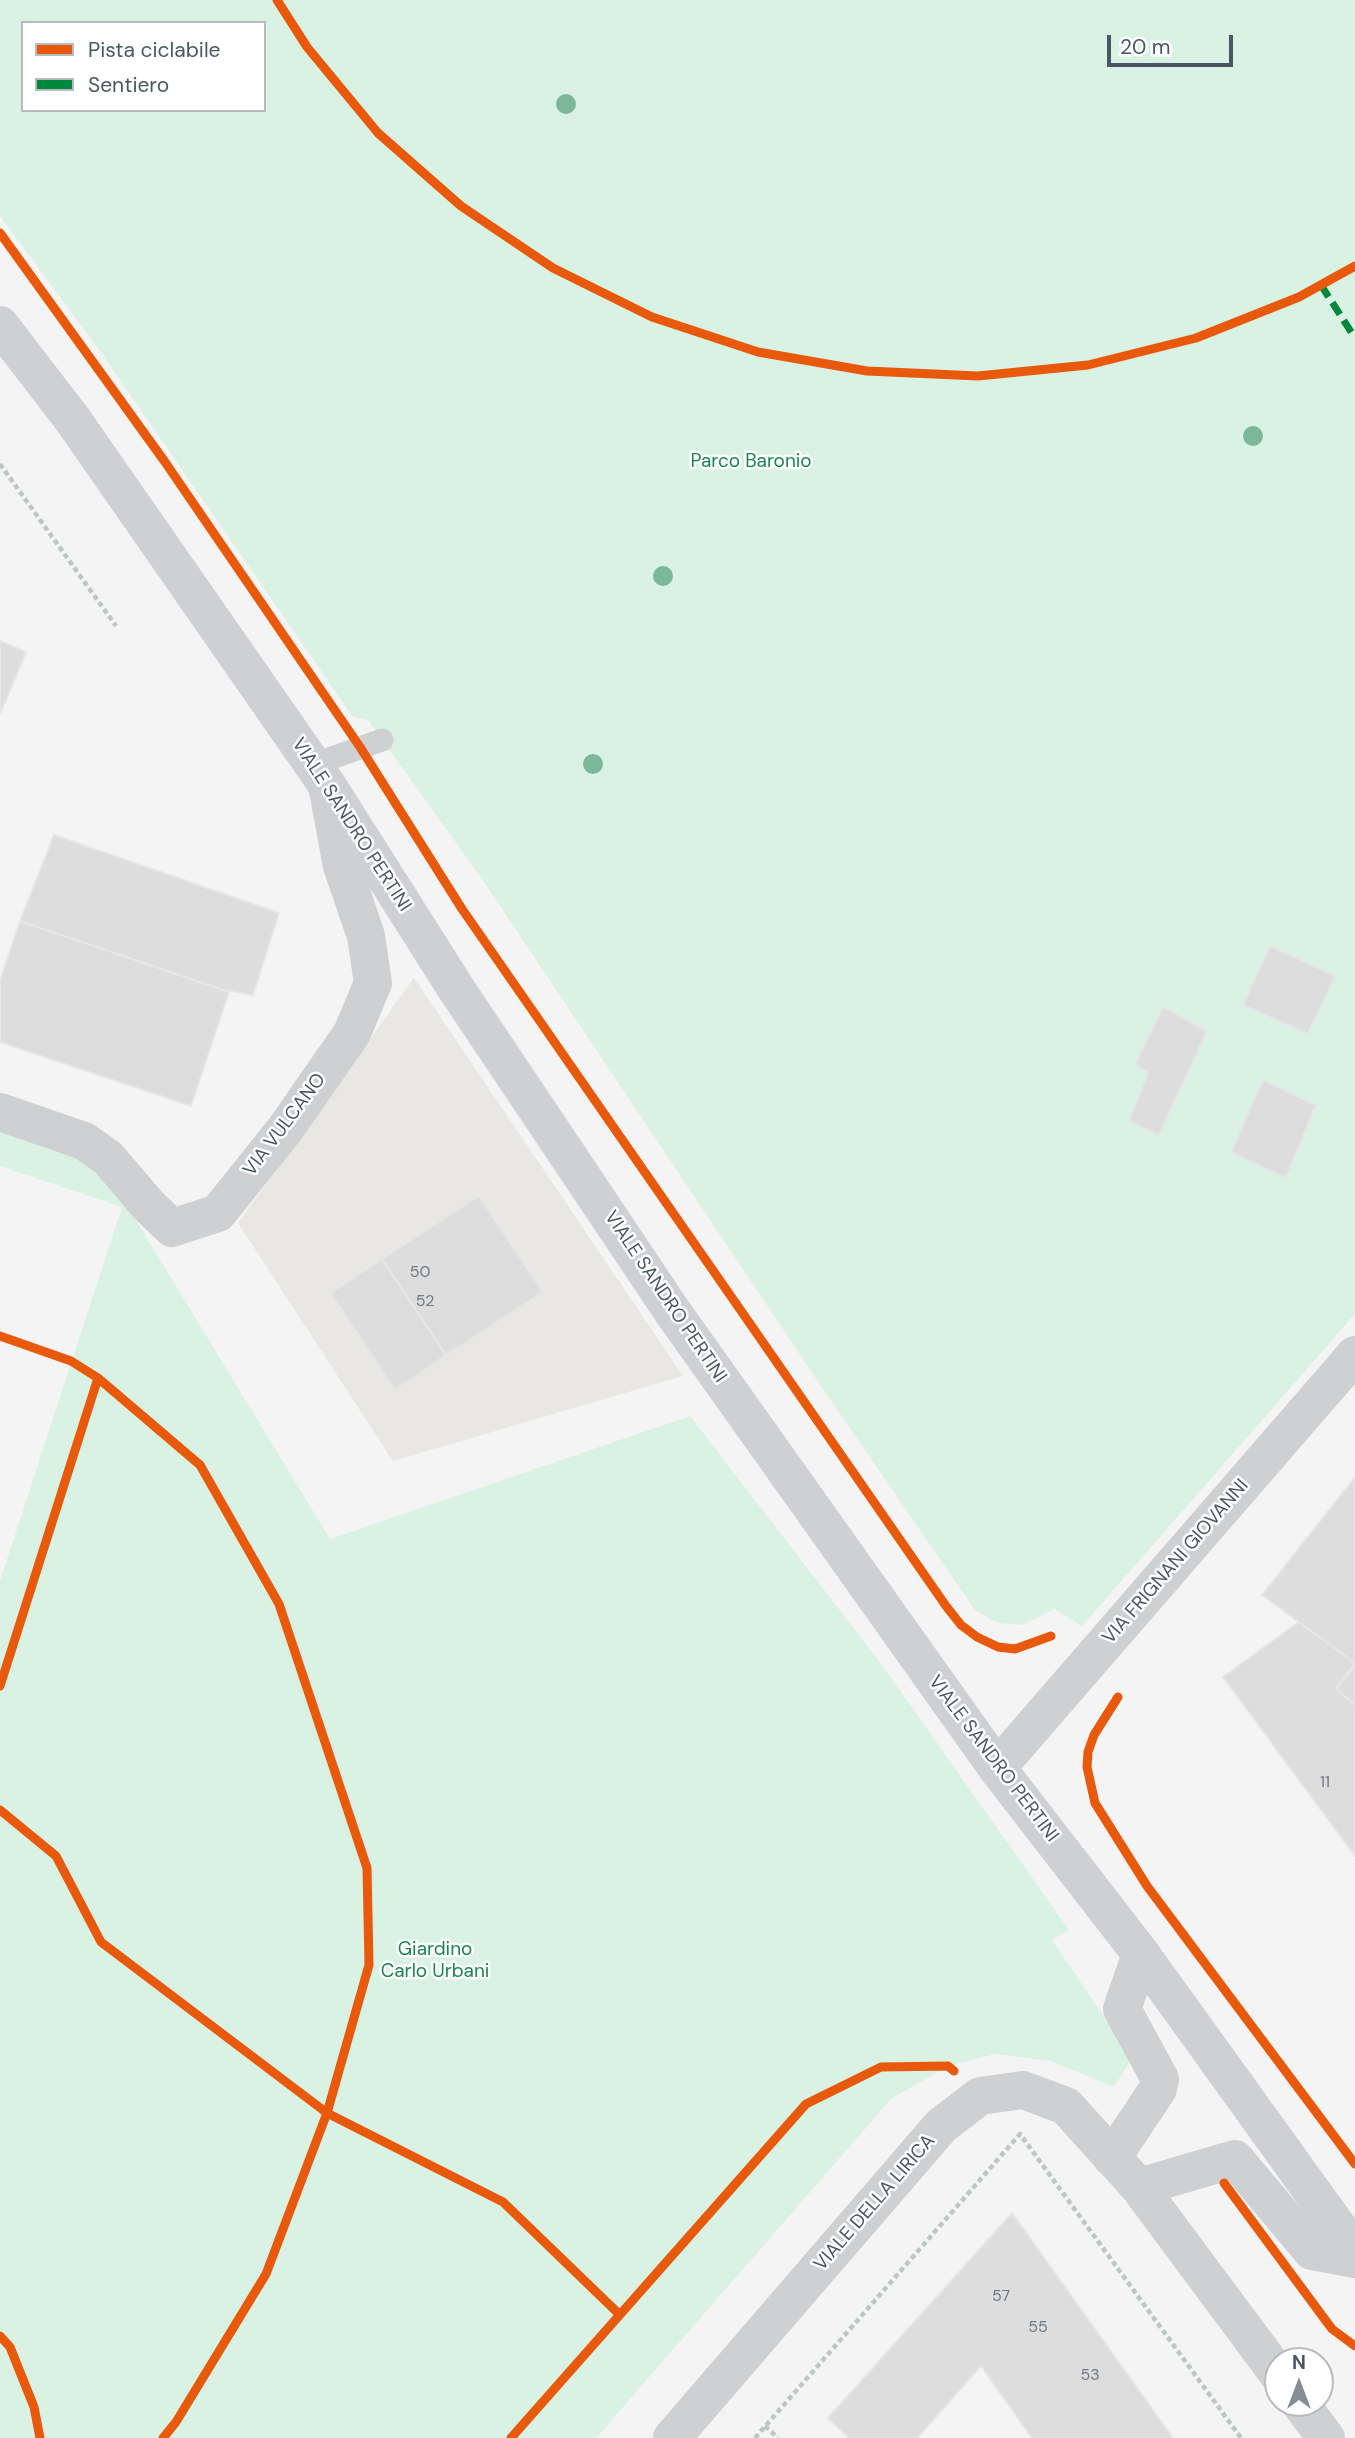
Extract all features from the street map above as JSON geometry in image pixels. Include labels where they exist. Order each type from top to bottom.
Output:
[{"type":"main road","name":"VIALE SANDRO PERTINI","points":[[0,325],[73,420],[319,775],[457,990],[672,1311],[997,1769],[1141,1954],[1355,2251]]},
{"type":"street","name":"VIA VULCANO","points":[[0,1112],[84,1141],[108,1158],[149,1206],[172,1228],[218,1213],[286,1128],[352,1033],[373,983],[366,936],[342,866],[319,775]]},
{"type":"street","name":"VIA FRIGNANI GIOVANNI","points":[[997,1769],[1355,1355]]},
{"type":"street","points":[[1112,2158],[1158,2089],[1160,2079],[1122,2009],[1141,1954]]},
{"type":"street","name":"VIALE DELLA LIRICA","points":[[690,2432],[941,2126],[980,2096],[1023,2090],[1066,2106],[1139,2187],[1264,2355]]},
{"type":"street","points":[[1139,2187],[1235,2159],[1312,2251],[1355,2259]]},
{"type":"street","points":[[1310,2417],[1326,2438]]},
{"type":"lane","points":[[319,775],[382,740]]},
{"type":"path","points":[[0,464],[116,626]]},
{"type":"path","points":[[0,1336],[71,1361],[98,1378],[200,1465],[279,1604],[368,1868],[369,1965],[327,2113],[265,2274],[176,2422],[163,2438]]},
{"type":"path","points":[[0,1686],[98,1378]]},
{"type":"path","points":[[0,1810],[56,1856],[102,1942],[327,2113],[503,2202],[619,2314]]},
{"type":"path","points":[[511,2438],[806,2104],[881,2067],[948,2066],[954,2071]]},
{"type":"path","points":[[755,2438],[1020,2134],[1241,2438]]},
{"type":"path","points":[[0,2336],[10,2347],[34,2407],[40,2438]]},
{"type":"path","points":[[765,2426],[778,2438]]},
{"type":"shaded area","points":[[414,978],[683,1376],[393,1461],[238,1223]]},
{"type":"green space","name":"Parco Baronio","points":[[0,0],[1355,0],[1355,1314],[1082,1626],[1054,1609],[1022,1625],[997,1623],[975,1610],[823,1389],[480,876],[368,720],[353,717],[100,351],[0,216]]},
{"type":"green space","name":"Giardino Carlo Urbani","points":[[0,1127],[81,1160],[110,1186],[134,1217],[330,1539],[690,1416],[882,1665],[1069,1930],[1052,1940],[1113,2030],[1130,2061],[1114,2087],[1050,2061],[995,2054],[948,2066],[891,2099],[596,2438],[0,2438],[0,1581],[122,1207],[0,1166]]},
{"type":"building","points":[[0,641],[26,652],[0,714]]},
{"type":"building","points":[[54,835],[279,913],[253,995],[220,989],[20,921]]},
{"type":"building","points":[[20,921],[229,992],[191,1106],[0,1042],[0,981]]},
{"type":"building","points":[[1270,946],[1335,976],[1308,1034],[1243,1005]]},
{"type":"building","points":[[1163,1007],[1207,1031],[1159,1135],[1129,1121],[1148,1073],[1135,1064]]},
{"type":"building","points":[[1263,1080],[1316,1105],[1286,1178],[1231,1152]]},
{"type":"building","points":[[479,1196],[543,1292],[446,1355],[382,1259]]},
{"type":"building","points":[[382,1259],[446,1355],[395,1390],[331,1293]]},
{"type":"building","points":[[1355,1477],[1355,1663],[1262,1595]]},
{"type":"building","points":[[1299,1622],[1355,1663],[1336,1688],[1355,1705],[1355,1856],[1223,1677]]},
{"type":"building","points":[[1355,1666],[1355,1705],[1336,1688]]},
{"type":"building","points":[[1012,2213],[1173,2438],[1032,2438],[981,2366],[917,2438],[849,2438],[828,2418]]},
{"type":"marked path","points":[[1321,285],[1355,338]]},
{"type":"cycle path","points":[[277,0],[307,47],[378,133],[461,206],[553,268],[652,317],[758,352],[867,371],[978,376],[1088,365],[1196,338],[1299,297],[1355,266]]},
{"type":"cycle path","points":[[0,233],[165,462],[360,747],[462,909],[946,1606],[961,1625],[977,1637],[998,1647],[1015,1649],[1051,1636]]},
{"type":"cycle path","points":[[0,1336],[71,1361],[98,1378]]},
{"type":"cycle path","points":[[0,1686],[98,1378],[200,1465],[279,1604],[367,1868],[369,1965],[327,2113],[266,2274],[176,2422],[163,2438]]},
{"type":"cycle path","points":[[1118,1697],[1094,1735],[1088,1752],[1087,1767],[1095,1803],[1147,1886],[1355,2164]]},
{"type":"cycle path","points":[[0,1810],[56,1856],[101,1942],[327,2113],[503,2202],[619,2314]]},
{"type":"cycle path","points":[[511,2438],[806,2104],[881,2067],[948,2066],[954,2071]]},
{"type":"cycle path","points":[[1224,2183],[1332,2329],[1355,2346]]},
{"type":"cycle path","points":[[0,2336],[10,2347],[34,2407],[40,2438]]}]
